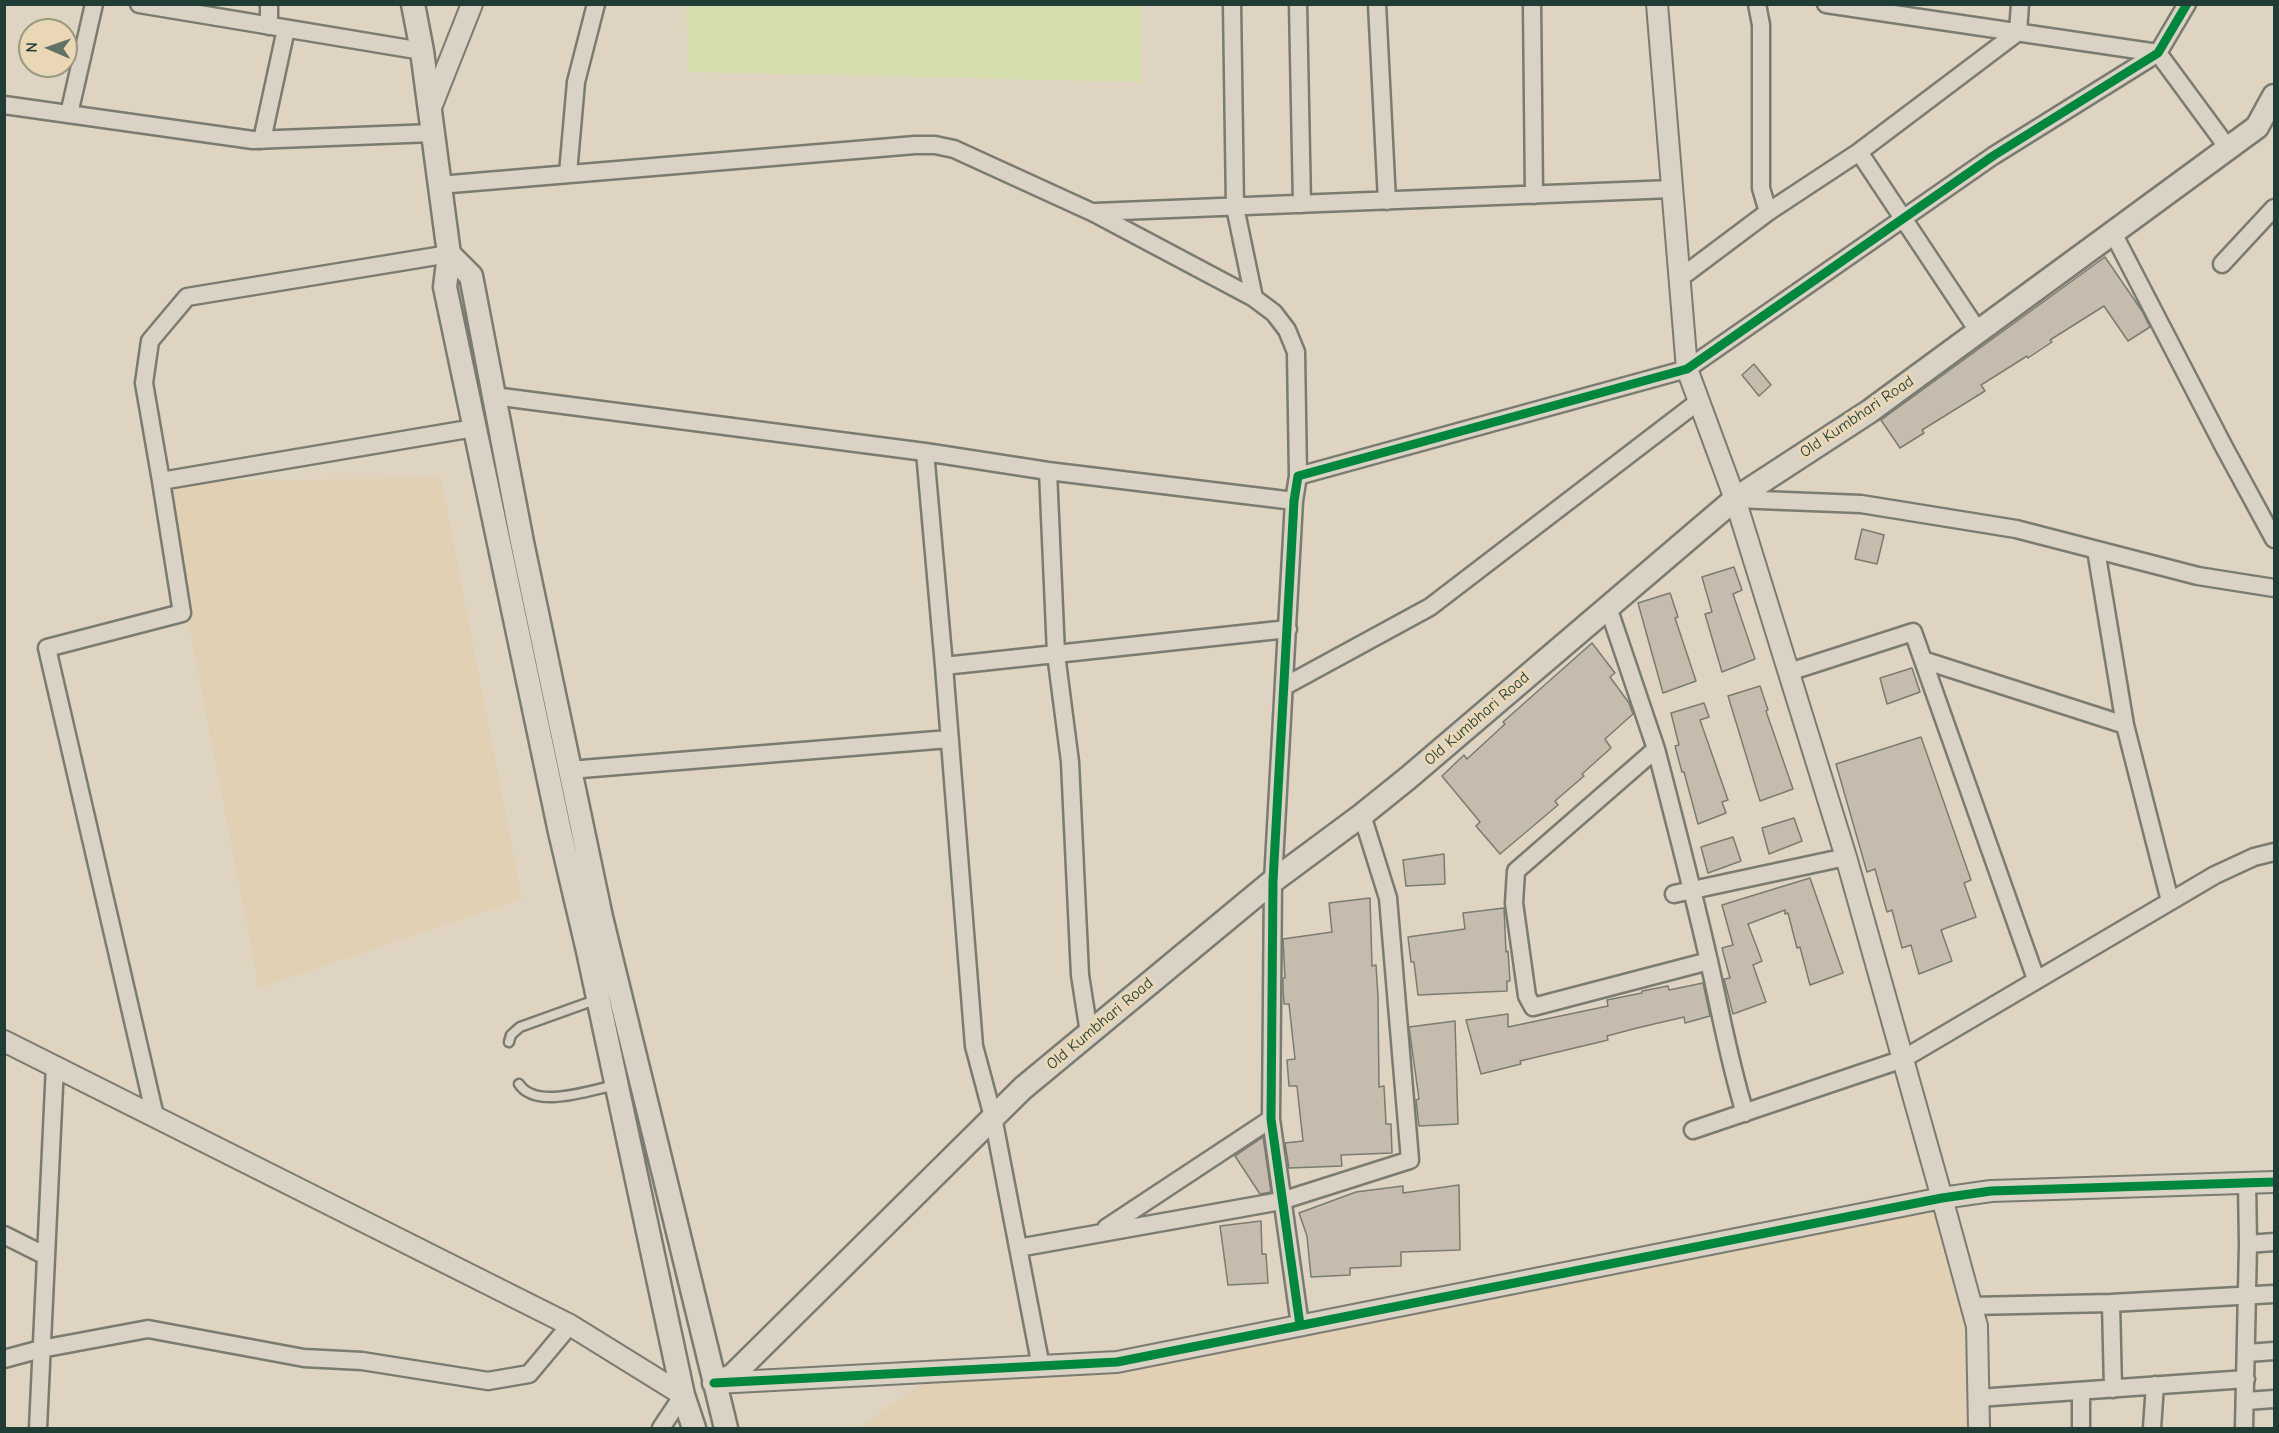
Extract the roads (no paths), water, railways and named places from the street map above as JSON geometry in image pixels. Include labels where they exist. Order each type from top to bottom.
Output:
[{"type":"main road","points":[[413,4],[422,51],[449,254],[445,287],[560,832],[683,1395],[694,1428]]},
{"type":"main road","name":"Old Kumbhari Road","points":[[714,1383],[732,1376],[1023,1088],[1273,881],[1362,815],[1735,499],[1870,411],[2229,148],[2257,127],[2271,111]]},
{"type":"main road","points":[[449,254],[471,276],[569,770],[601,917],[726,1428]]},
{"type":"street","points":[[69,114],[94,4]]},
{"type":"street","points":[[139,4],[422,51]]},
{"type":"street","points":[[268,26],[269,4]]},
{"type":"street","points":[[430,110],[472,4]]},
{"type":"street","points":[[568,173],[576,82],[596,4]]},
{"type":"street","points":[[1232,4],[1235,207],[1254,298]]},
{"type":"street","points":[[1298,4],[1302,204]]},
{"type":"street","points":[[1377,4],[1387,201]]},
{"type":"street","points":[[1533,4],[1534,195]]},
{"type":"street","points":[[1657,4],[1687,369],[1735,499],[1846,857],[1942,1198],[1977,1326],[1979,1428]]},
{"type":"street","points":[[1757,4],[1761,25],[1761,188],[1768,212]]},
{"type":"street","points":[[1826,4],[2158,53],[2229,148]]},
{"type":"street","points":[[1680,278],[1768,212],[1859,152],[2018,32],[2020,4]]},
{"type":"street","points":[[1298,476],[1687,369],[1993,156],[2158,53],[2187,4]]},
{"type":"street","points":[[262,140],[285,29]]},
{"type":"street","points":[[4,105],[242,139],[433,133]]},
{"type":"street","points":[[439,185],[935,145],[954,149],[1094,213],[1254,298],[1274,313],[1287,330],[1296,352],[1298,476],[1294,501],[1273,881],[1270,1119],[1300,1325]]},
{"type":"street","points":[[1859,152],[1978,331]]},
{"type":"street","points":[[1094,213],[1672,189]]},
{"type":"street","points":[[2222,264],[2274,208]]},
{"type":"street","points":[[2113,233],[2274,539]]},
{"type":"street","points":[[155,1116],[47,648],[182,613],[144,383],[150,341],[187,297],[449,254]]},
{"type":"street","points":[[494,396],[925,452],[1048,471],[1294,501]]},
{"type":"street","points":[[1285,686],[1430,607],[1699,401]]},
{"type":"street","points":[[160,481],[474,428]]},
{"type":"street","points":[[925,452],[974,1046],[993,1117],[1041,1367]]},
{"type":"street","points":[[1048,471],[1056,654],[1071,762],[1080,975],[1089,1033]]},
{"type":"street","points":[[1735,499],[1861,504],[2016,529],[2198,576],[2274,588]]},
{"type":"street","points":[[2096,550],[2125,725],[2170,901]]},
{"type":"street","points":[[1608,607],[1656,749],[1693,890],[1735,1080],[1745,1113]]},
{"type":"street","points":[[944,666],[1288,629]]},
{"type":"street","points":[[1789,672],[1913,632],[2036,979]]},
{"type":"street","points":[[1923,660],[2125,725]]},
{"type":"street","points":[[569,770],[949,739]]},
{"type":"street","points":[[1656,749],[1516,871],[1514,903],[1527,996],[1533,1007],[1709,961]]},
{"type":"street","points":[[1018,1248],[1281,1201],[1410,1160],[1388,898],[1362,815]]},
{"type":"street","points":[[1693,1130],[1903,1059],[2215,875],[2254,857],[2274,852]]},
{"type":"street","points":[[1674,894],[1846,857]]},
{"type":"street","points":[[4,1041],[570,1325],[683,1395],[661,1428]]},
{"type":"street","points":[[38,1428],[55,1065]]},
{"type":"street","points":[[1100,1232],[1270,1119]]},
{"type":"street","points":[[714,1383],[1117,1362],[1942,1198],[1991,1191],[2274,1182]]},
{"type":"street","points":[[2244,1428],[2247,1353],[2247,1183]]},
{"type":"street","points":[[4,1235],[46,1256]]},
{"type":"street","points":[[2248,1244],[2274,1242]]},
{"type":"street","points":[[1971,1306],[2111,1303],[2274,1294]]},
{"type":"street","points":[[2111,1303],[2114,1389]]},
{"type":"street","points":[[4,1359],[42,1349],[148,1329],[304,1358],[363,1361],[488,1381],[530,1374],[570,1325]]},
{"type":"street","points":[[2247,1353],[2274,1351]]},
{"type":"street","points":[[1978,1398],[2246,1379]]},
{"type":"street","points":[[2152,1428],[2155,1385]]},
{"type":"street","points":[[2081,1391],[2081,1428]]},
{"type":"street","points":[[2246,1401],[2274,1399]]},
{"type":"lane","points":[[509,1042],[511,1035],[520,1027],[598,999]]},
{"type":"lane","points":[[519,1084],[523,1090],[541,1098],[616,1085]]}]
